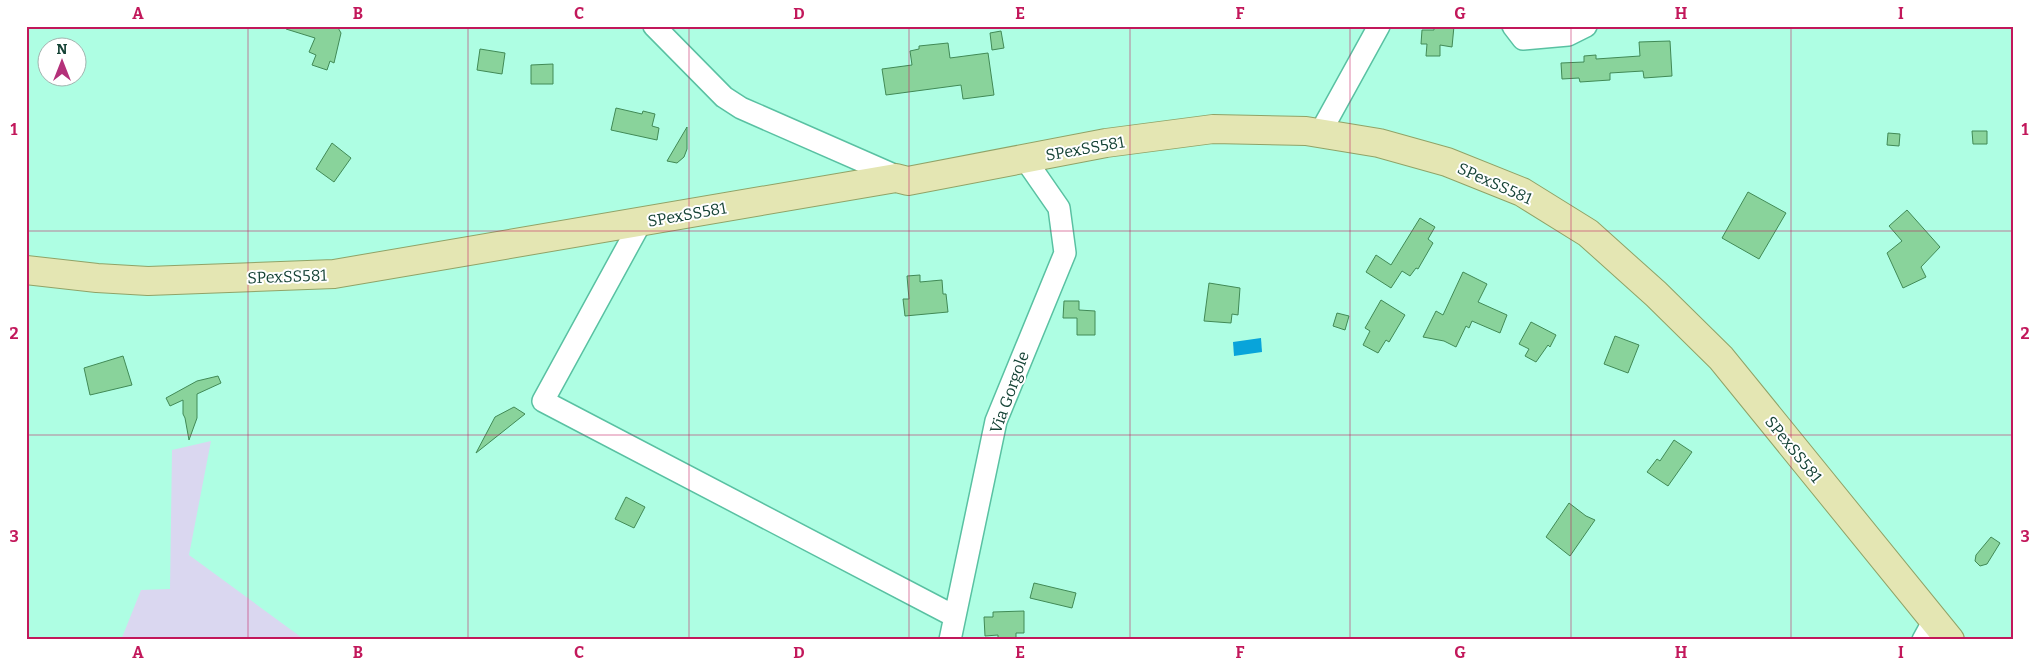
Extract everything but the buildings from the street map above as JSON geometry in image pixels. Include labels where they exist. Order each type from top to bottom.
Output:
[{"type":"main road","name":"SPexSS581","points":[[26,270],[96,278],[148,280],[334,274],[896,178],[908,181],[1106,144],[1213,129],[1306,131],[1379,143],[1447,162],[1522,192],[1588,233],[1656,294],[1721,358],[1935,633]]},
{"type":"street","points":[[654,26],[724,97],[741,108],[908,181]]},
{"type":"street","points":[[1320,133],[1380,26]]},
{"type":"street","points":[[1513,26],[1523,39],[1568,35],[1586,26]]},
{"type":"street","name":"Via Gorgole","points":[[950,640],[996,420],[1065,253],[1059,208],[1025,159]]},
{"type":"street","points":[[641,222],[543,401],[954,616]]},
{"type":"shaded area","points":[[211,441],[189,555],[305,640],[121,640],[141,590],[170,589],[172,450]]},
{"type":"water","points":[[1261,338],[1262,352],[1234,356],[1233,342]]}]
